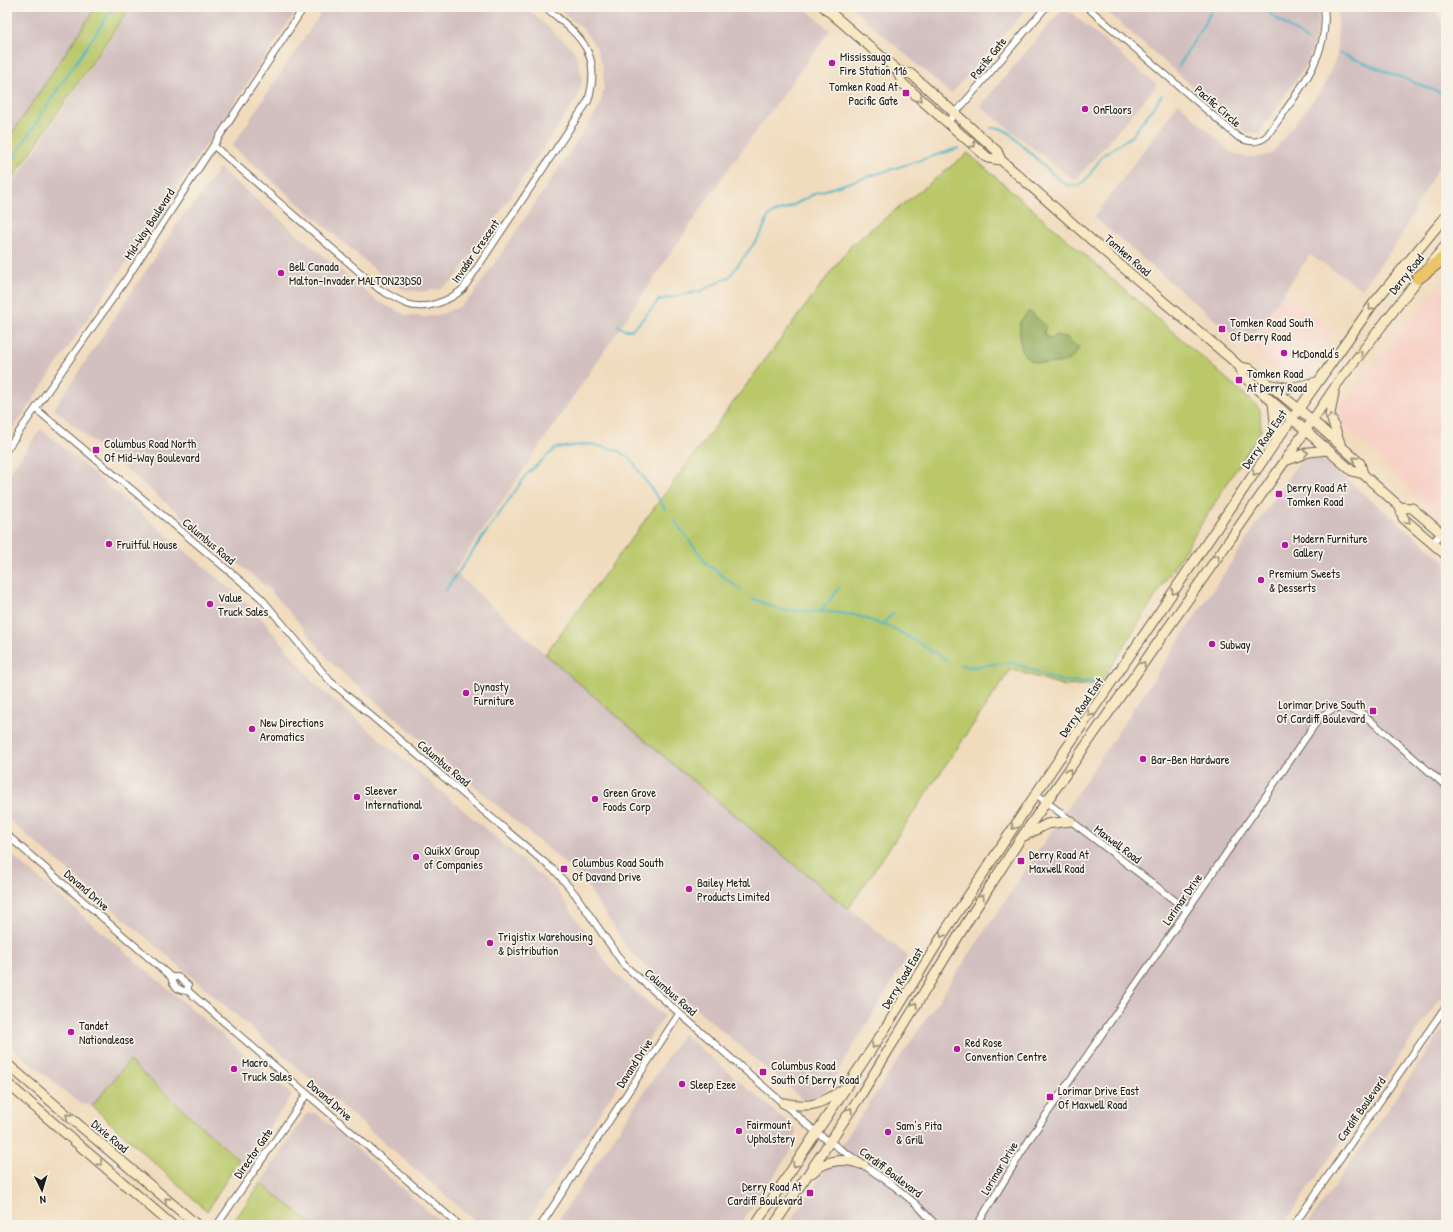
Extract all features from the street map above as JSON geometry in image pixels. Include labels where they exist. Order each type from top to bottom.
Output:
[{"type":"highway","points":[[1418,278],[1446,256]]},
{"type":"main road","name":"Tomken Road","points":[[824,7],[898,71],[911,74],[997,151],[1001,160],[1112,259],[1240,367],[1250,369],[1312,420],[1360,463],[1363,474]]},
{"type":"main road","name":"Tomken Road","points":[[898,71],[902,83],[947,123],[988,158],[1001,160]]},
{"type":"main road","name":"Derry Road East","points":[[755,1225],[848,1086],[947,928],[1036,794],[1277,440],[1373,304],[1446,216]]},
{"type":"main road","name":"Derry Road","points":[[1385,319],[1446,245]]},
{"type":"main road","name":"Derry Road East","points":[[774,1225],[863,1091],[972,914],[1021,838],[1047,803],[1337,384],[1385,319]]},
{"type":"main road","name":"Tomken Road","points":[[1240,367],[1243,376],[1273,403],[1306,429],[1352,471],[1363,474],[1400,506],[1412,508],[1444,533]]},
{"type":"main road","points":[[1270,385],[1290,388],[1317,382]]},
{"type":"main road","points":[[1337,384],[1331,401],[1330,414],[1342,446]]},
{"type":"main road","points":[[1273,403],[1277,440]]},
{"type":"main road","points":[[1285,461],[1294,456],[1328,450]]},
{"type":"main road","name":"Tomken Road","points":[[1400,506],[1403,518],[1446,555]]},
{"type":"main road","points":[[1021,838],[1047,824],[1070,821]]},
{"type":"main road","name":"Dixie Road","points":[[7,1064],[197,1225]]},
{"type":"main road","points":[[7,1083],[172,1225]]},
{"type":"main road","points":[[783,1103],[801,1107],[816,1106],[848,1086]]},
{"type":"main road","points":[[805,1179],[820,1166],[835,1160],[851,1160],[864,1165]]},
{"type":"street","name":"Mid-Way Boulevard","points":[[7,449],[125,281],[304,7]]},
{"type":"street","name":"Invader Crescent","points":[[214,146],[379,289],[409,305],[425,306],[453,298],[463,289],[588,101],[593,75],[590,59],[584,45],[577,34],[546,7]]},
{"type":"street","name":"Pacific Gate","points":[[947,123],[1007,50],[1046,7]]},
{"type":"street","name":"Pacific Circle","points":[[1087,7],[1238,137],[1249,142],[1260,141],[1267,136],[1311,71],[1320,51],[1325,33],[1324,7]]},
{"type":"street","name":"Columbus Road","points":[[36,409],[261,598],[330,681],[557,873],[575,894],[624,965],[828,1142]]},
{"type":"street","points":[[1432,543],[1444,533]]},
{"type":"street","name":"Lorimar Drive","points":[[977,1225],[1031,1137],[1320,717],[1334,708],[1345,708],[1363,714],[1446,786]]},
{"type":"street","name":"Maxwell Road","points":[[1036,794],[1187,910]]},
{"type":"street","name":"Davand Drive","points":[[7,835],[171,977],[172,984],[181,991],[188,991],[459,1225]]},
{"type":"street","name":"Cardiff Boulevard","points":[[1294,1225],[1446,1006]]},
{"type":"street","name":"Davand Drive","points":[[541,1225],[679,1014]]},
{"type":"street","name":"Director Gate","points":[[217,1225],[307,1094]]},
{"type":"street","name":"Cardiff Boulevard","points":[[828,1142],[864,1165],[904,1194],[936,1225]]},
{"type":"shaded area","points":[[7,7],[100,7],[7,144]]},
{"type":"shaded area","points":[[131,7],[299,7],[7,438],[7,192]]},
{"type":"shaded area","points":[[325,7],[525,7],[573,49],[580,65],[582,82],[577,98],[454,280],[439,289],[421,292],[403,289],[388,281],[232,146]]},
{"type":"shaded area","points":[[557,7],[803,7],[830,30],[726,172],[454,572],[545,654],[676,767],[908,956],[823,1096],[803,1100],[630,952],[582,878],[331,663],[300,624],[269,589],[54,409],[183,215],[219,168],[377,301],[406,315],[424,317],[442,314],[459,307],[473,295],[599,108],[604,88],[603,67],[596,47],[583,29]]},
{"type":"shaded area","points":[[851,7],[1028,7],[951,94]]},
{"type":"shaded area","points":[[1064,7],[1157,85],[1075,181],[980,106]]},
{"type":"shaded area","points":[[1102,7],[1319,7],[1317,34],[1307,64],[1259,133],[1246,133]]},
{"type":"shaded area","points":[[1338,7],[1433,7],[1446,31],[1446,152],[1400,238],[1362,289],[1310,255],[1258,329],[1241,342],[1094,217],[1179,103],[1230,152],[1244,157],[1258,157],[1271,154],[1325,85],[1337,55]]},
{"type":"shaded area","points":[[1446,276],[1446,507],[1437,516],[1333,414]]},
{"type":"shaded area","points":[[1284,292],[1334,330],[1306,373],[1292,378],[1277,374],[1247,349],[1241,342],[1258,329]]},
{"type":"shaded area","points":[[41,429],[254,609],[316,685],[555,888],[613,972],[664,1016],[525,1225],[480,1225],[7,818],[7,476]]},
{"type":"shaded area","points":[[1319,457],[1446,562],[1446,990],[1283,1225],[788,1225],[1300,460]]},
{"type":"shaded area","points":[[7,851],[292,1095],[244,1163],[129,1061],[92,1106],[80,1104],[7,1043]]},
{"type":"shaded area","points":[[1446,1025],[1446,1225],[1307,1225],[1310,1221]]},
{"type":"shaded area","points":[[683,1034],[796,1129],[796,1144],[740,1225],[555,1225]]},
{"type":"shaded area","points":[[316,1113],[444,1225],[313,1225],[261,1183],[306,1114]]},
{"type":"green space","points":[[96,7],[130,7],[7,187],[7,141]]},
{"type":"green space","points":[[968,153],[1252,401],[1260,410],[1261,430],[1100,684],[1065,686],[1011,669],[848,909],[676,767],[545,654],[851,245]]},
{"type":"green space","points":[[1029,311],[1046,326],[1044,332],[1047,337],[1051,338],[1057,335],[1069,338],[1072,344],[1079,347],[1073,357],[1062,362],[1050,364],[1031,361],[1024,355],[1021,346],[1020,322]]},
{"type":"green space","points":[[129,1061],[239,1160],[207,1211],[92,1106]]},
{"type":"green space","points":[[261,1183],[313,1225],[231,1225]]},
{"type":"waterway","points":[[7,169],[57,90],[114,7]]},
{"type":"waterway","points":[[1179,66],[1214,7]]},
{"type":"waterway","points":[[1261,7],[1307,40]]},
{"type":"waterway","points":[[1339,53],[1446,95]]},
{"type":"waterway","points":[[991,128],[1000,128],[1008,132],[1058,179],[1067,185],[1079,186],[1085,181],[1104,154],[1132,136],[1162,95]]},
{"type":"waterway","points":[[617,325],[625,330],[631,330],[659,300],[701,291],[729,277],[761,234],[768,217],[773,213],[786,209],[816,193],[959,148]]},
{"type":"waterway","points":[[445,591],[527,474],[556,448],[590,444],[617,450],[631,459],[666,510]]},
{"type":"waterway","points":[[674,520],[707,564],[741,590]]},
{"type":"waterway","points":[[821,611],[839,588]]},
{"type":"waterway","points":[[752,598],[780,610],[829,612],[855,615],[895,629],[947,660]]},
{"type":"waterway","points":[[882,624],[894,613]]},
{"type":"waterway","points":[[959,665],[972,667],[1011,662],[1061,681],[1094,682]]},
{"type":"place","name":"Mississauga Fire Station 116","points":[[832,63]]},
{"type":"place","name":"Tomken Road At Pacific Gate","points":[[906,93]]},
{"type":"place","name":"OnFloors","points":[[1085,109]]},
{"type":"place","name":"Bell Canada Malton-Invader MALTON23DS0","points":[[281,273]]},
{"type":"place","name":"Tomken Road South Of Derry Road","points":[[1222,329]]},
{"type":"place","name":"McDonald's","points":[[1284,353]]},
{"type":"place","name":"Tomken Road At Derry Road","points":[[1239,380]]},
{"type":"place","name":"Columbus Road North Of Mid-Way Boulevard","points":[[96,450]]},
{"type":"place","name":"Derry Road At Tomken Road","points":[[1279,494]]},
{"type":"place","name":"Fruitful House","points":[[109,544]]},
{"type":"place","name":"Modern Furniture Gallery","points":[[1285,545]]},
{"type":"place","name":"Premium Sweets & Desserts","points":[[1261,580]]},
{"type":"place","name":"Value Truck Sales","points":[[210,604]]},
{"type":"place","name":"Subway","points":[[1212,644]]},
{"type":"place","name":"Dynasty Furniture","points":[[466,693]]},
{"type":"place","name":"Lorimar Drive South Of Cardiff Boulevard","points":[[1373,711]]},
{"type":"place","name":"New Directions Aromatics","points":[[252,729]]},
{"type":"place","name":"Bar-Ben Hardware","points":[[1143,759]]},
{"type":"place","name":"Sleever International","points":[[357,797]]},
{"type":"place","name":"Green Grove Foods Corp","points":[[595,799]]},
{"type":"place","name":"QuikX Group of Companies","points":[[416,857]]},
{"type":"place","name":"Derry Road At Maxwell Road","points":[[1021,861]]},
{"type":"place","name":"Columbus Road South Of Davand Drive","points":[[564,869]]},
{"type":"place","name":"Bailey Metal Products Limited","points":[[689,889]]},
{"type":"place","name":"Trigistix Warehousing & Distribution","points":[[490,943]]},
{"type":"place","name":"Tandet Nationalease","points":[[71,1032]]},
{"type":"place","name":"Red Rose Convention Centre","points":[[957,1049]]},
{"type":"place","name":"Macro Truck Sales","points":[[234,1069]]},
{"type":"place","name":"Columbus Road South Of Derry Road","points":[[763,1072]]},
{"type":"place","name":"Sleep Ezee","points":[[682,1084]]},
{"type":"place","name":"Lorimar Drive East Of Maxwell Road","points":[[1050,1097]]},
{"type":"place","name":"Fairmount Upholstery","points":[[739,1131]]},
{"type":"place","name":"Sam’s Pita & Grill","points":[[888,1132]]},
{"type":"place","name":"Derry Road At Cardiff Boulevard","points":[[810,1193]]}]
